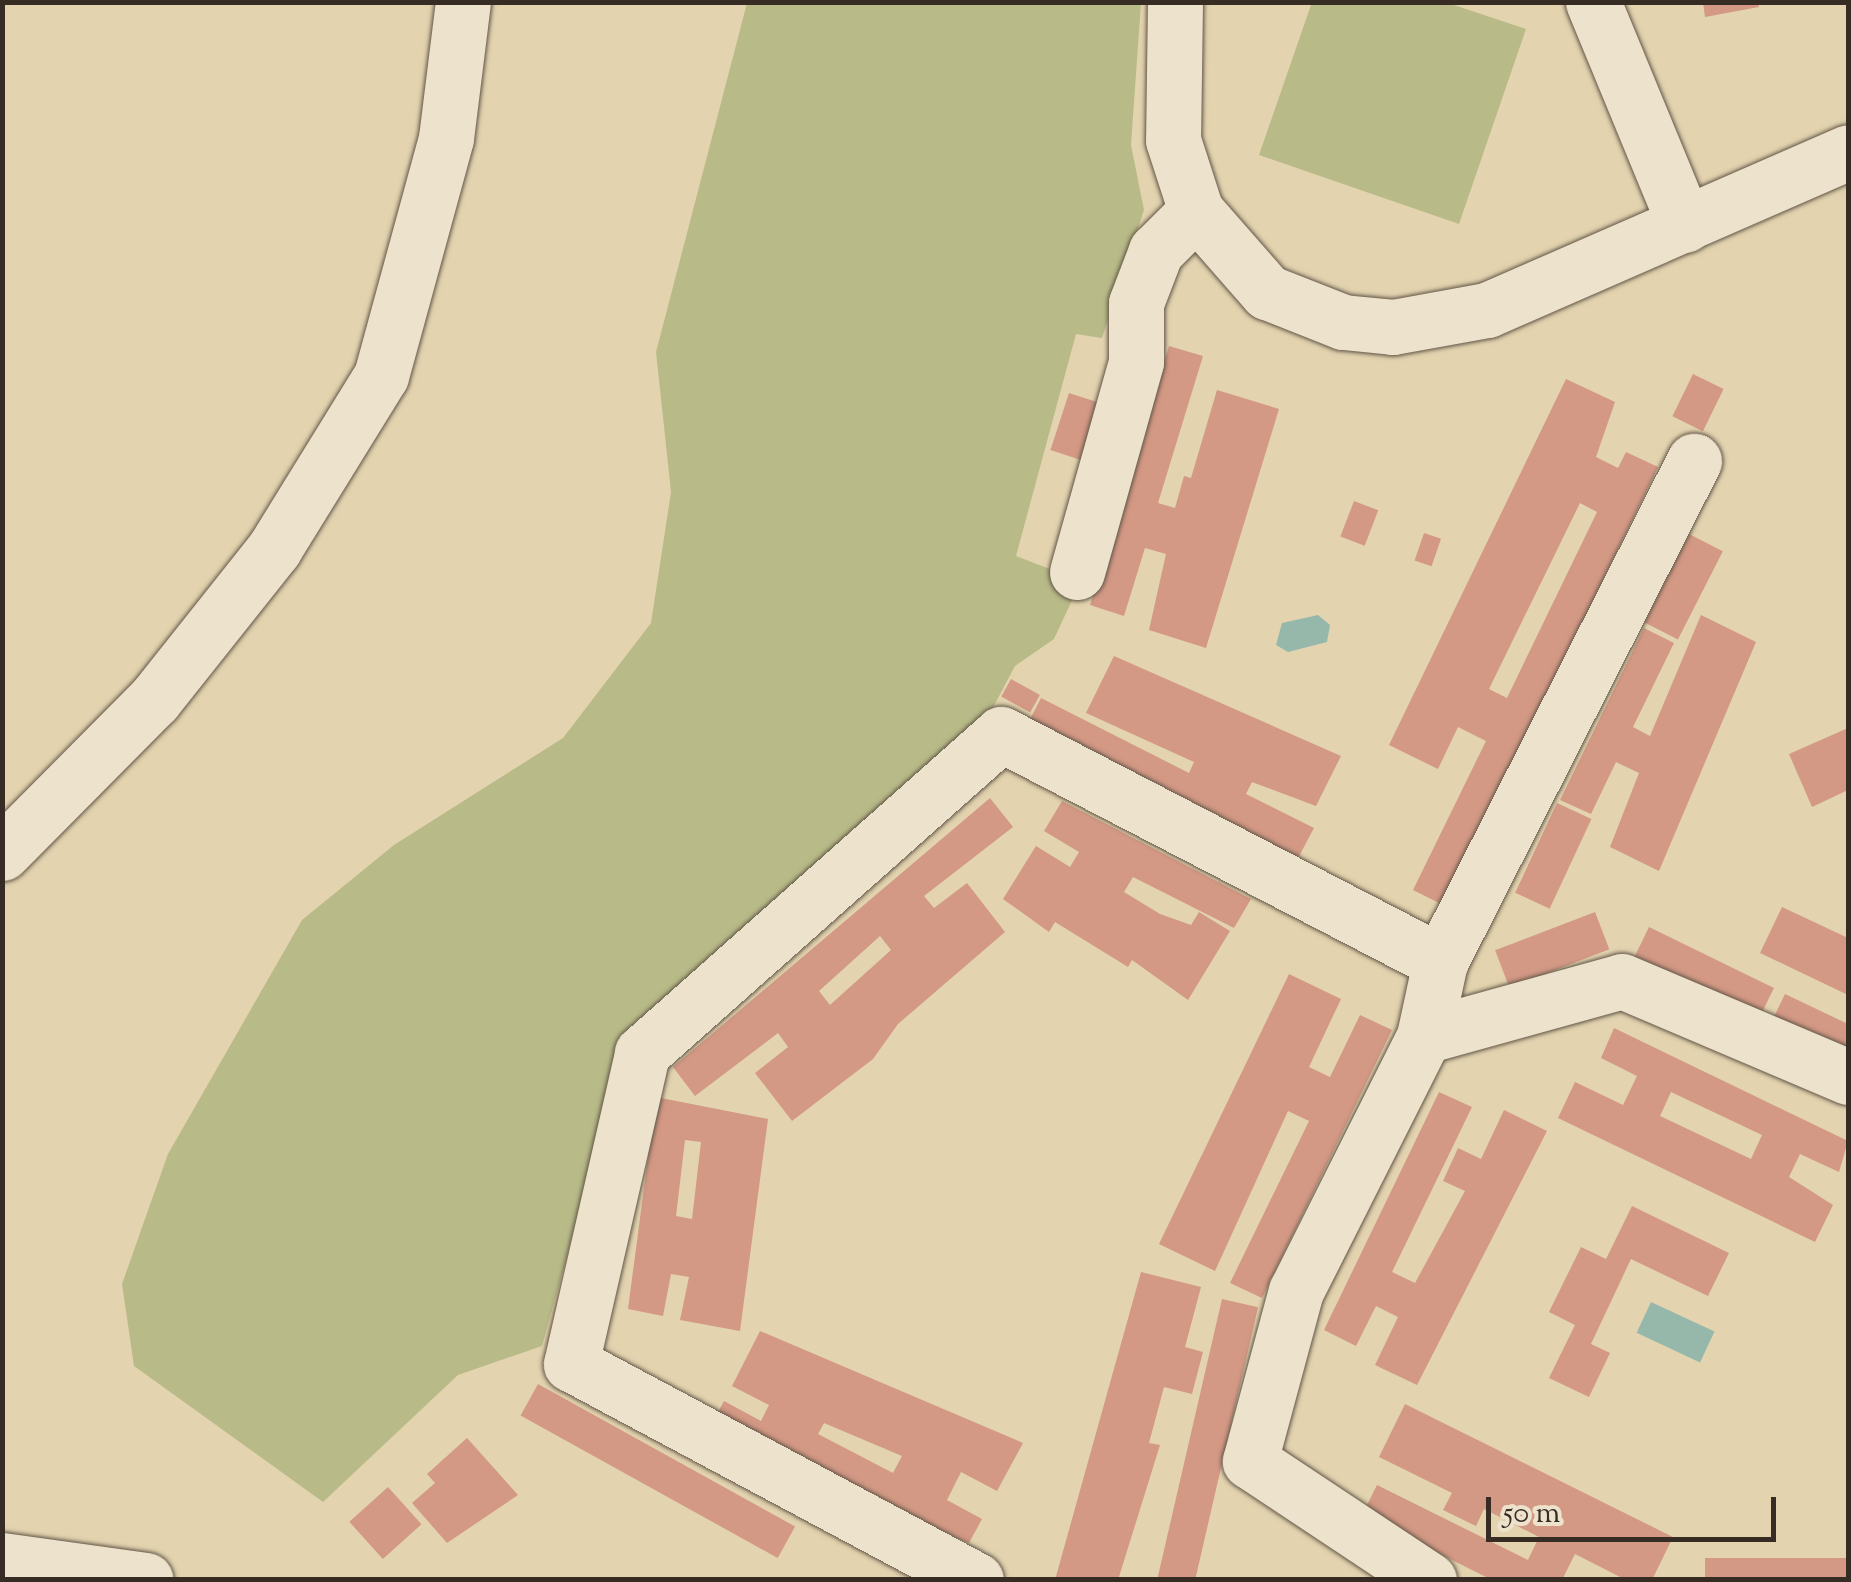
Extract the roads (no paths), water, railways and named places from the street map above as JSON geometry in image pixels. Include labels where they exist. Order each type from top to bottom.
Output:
[{"type":"street","points":[[2,853],[154,700],[262,564],[381,376],[446,138],[464,2]]},
{"type":"street","points":[[1175,2],[1173,140],[1196,210],[1231,259],[1287,304],[1394,327],[1488,310],[1848,152]]},
{"type":"street","points":[[1593,2],[1684,225]]},
{"type":"street","points":[[1077,572],[1136,362],[1136,303],[1156,251],[1196,210]]},
{"type":"street","points":[[1429,1580],[1250,1461],[1296,1290],[1424,1036],[1440,962],[1694,460]]},
{"type":"street","points":[[976,1580],[571,1364],[642,1053],[1001,734],[1440,962]]},
{"type":"street","points":[[1424,1036],[1622,980],[1848,1077]]},
{"type":"street","points":[[2,1560],[146,1580]]}]
